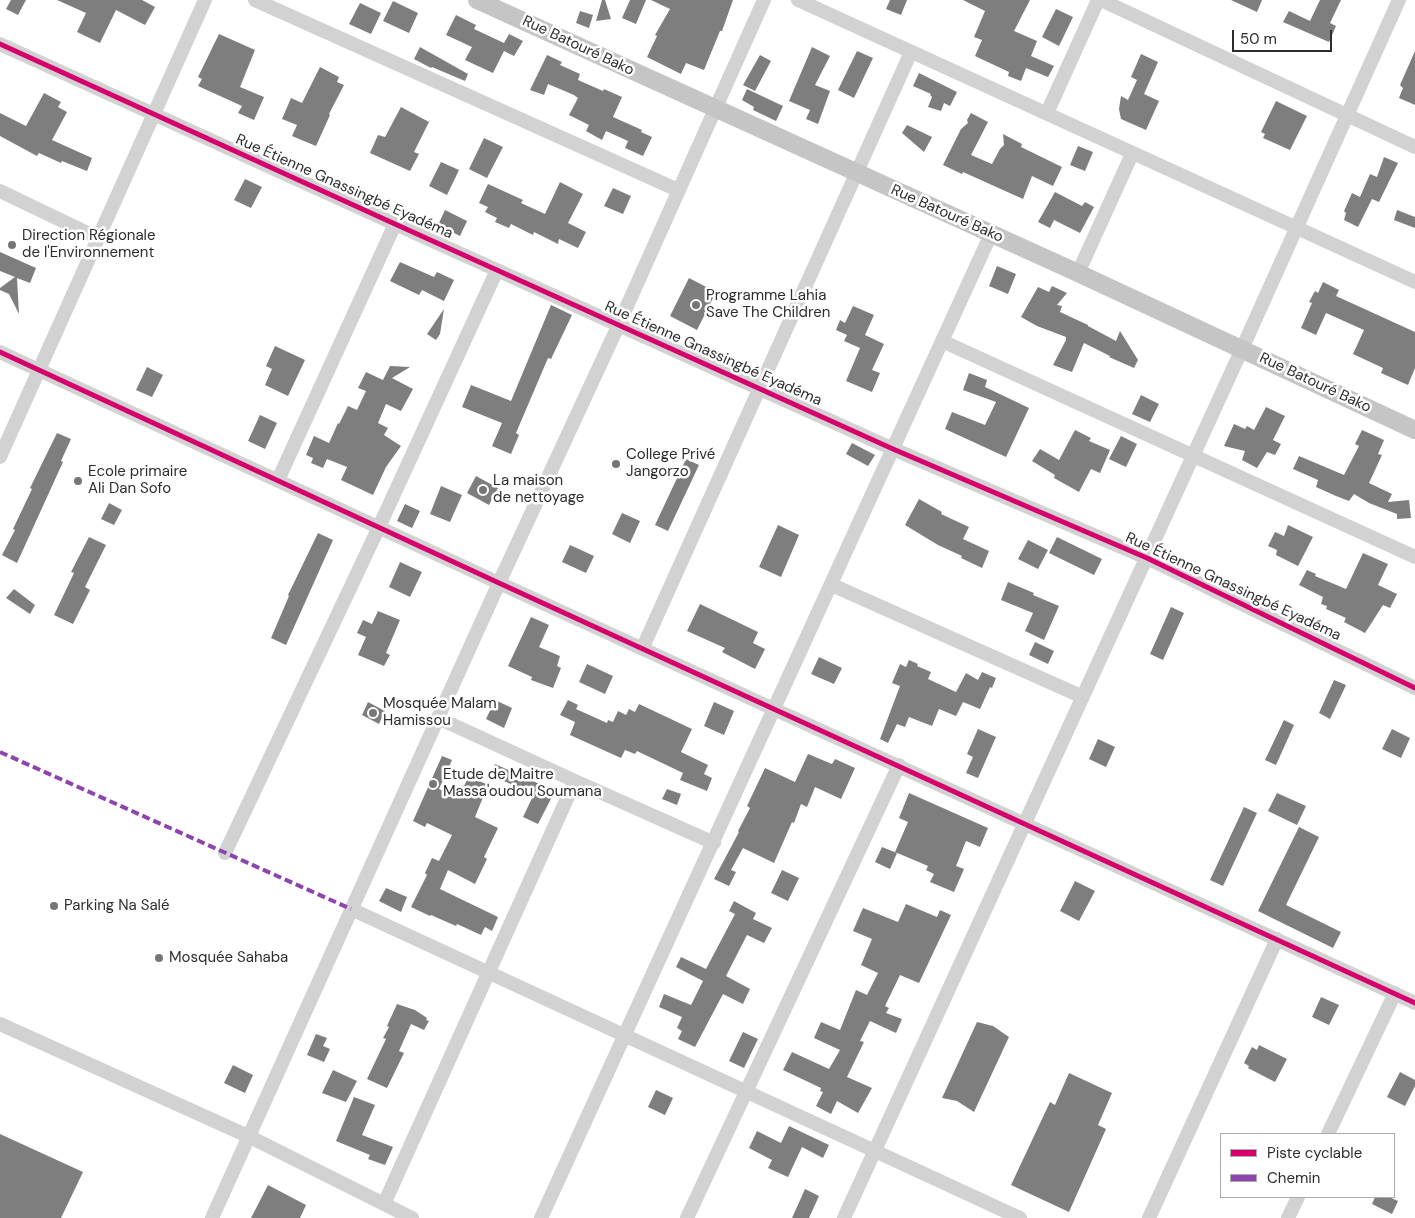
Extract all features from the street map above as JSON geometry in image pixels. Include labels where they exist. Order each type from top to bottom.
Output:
[{"type":"main road","name":"Rue Batouré Bako","points":[[478,0],[1078,273],[1415,430]]},
{"type":"street","points":[[0,457],[206,0]]},
{"type":"street","points":[[255,0],[678,190]]},
{"type":"street","points":[[212,1218],[499,583],[619,324],[764,0]]},
{"type":"street","points":[[798,0],[1415,282]]},
{"type":"street","points":[[1047,113],[1099,0],[1415,147]]},
{"type":"street","points":[[844,1218],[1242,349],[1399,0]]},
{"type":"street","name":"Rue Étienne Gnassingbé Eyadéma","points":[[0,44],[893,449],[1146,558],[1415,688]]},
{"type":"street","points":[[643,647],[911,52]]},
{"type":"street","points":[[1078,273],[1132,154]]},
{"type":"street","points":[[0,191],[98,238]]},
{"type":"street","points":[[278,480],[395,224]]},
{"type":"street","points":[[541,1218],[991,234]]},
{"type":"street","points":[[225,853],[379,527],[497,270]]},
{"type":"street","points":[[942,341],[1415,557]]},
{"type":"street","points":[[0,352],[499,583],[643,647],[1415,1002]]},
{"type":"street","points":[[832,585],[1083,697]]},
{"type":"street","points":[[438,718],[575,782],[714,843]]},
{"type":"street","points":[[687,1218],[899,765]]},
{"type":"street","points":[[384,1204],[575,782]]},
{"type":"street","points":[[351,909],[1020,1218]]},
{"type":"street","points":[[1150,1218],[1277,939]]},
{"type":"street","points":[[1328,1133],[1395,993]]},
{"type":"street","points":[[0,1024],[250,1137],[412,1218]]},
{"type":"street","points":[[1288,1218],[1298,1198]]},
{"type":"building","points":[[11,0],[26,0],[18,15],[6,9]]},
{"type":"building","points":[[57,0],[142,0],[155,7],[145,25],[116,10],[100,43],[77,32],[86,13]]},
{"type":"building","points":[[602,0],[605,0],[611,19],[596,21]]},
{"type":"building","points":[[630,0],[646,0],[636,24],[622,18]]},
{"type":"building","points":[[651,0],[733,0],[722,31],[720,31],[704,70],[686,63],[681,74],[647,57],[657,36],[655,35],[670,9]]},
{"type":"building","points":[[890,0],[907,0],[901,15],[886,9]]},
{"type":"building","points":[[963,0],[1030,0],[1014,31],[1037,41],[1031,56],[1054,66],[1048,77],[1026,68],[1021,81],[1008,76],[1009,72],[975,56],[982,40],[974,37],[985,11]]},
{"type":"building","points":[[1231,0],[1262,0],[1257,12]]},
{"type":"building","points":[[1320,0],[1341,0],[1330,23],[1336,26],[1329,42],[1283,22],[1289,11],[1310,21]]},
{"type":"building","points":[[393,1],[418,13],[409,33],[383,21]]},
{"type":"building","points":[[360,3],[381,13],[371,34],[349,24]]},
{"type":"building","points":[[1056,9],[1073,17],[1059,46],[1042,37]]},
{"type":"building","points":[[580,11],[593,15],[589,28],[576,23]]},
{"type":"building","points":[[456,15],[476,25],[474,29],[504,43],[509,34],[523,41],[514,56],[504,51],[493,73],[465,60],[472,47],[446,35]]},
{"type":"building","points":[[219,34],[255,50],[240,87],[264,97],[254,120],[238,113],[242,106],[198,86],[202,79],[198,77]]},
{"type":"building","points":[[420,47],[468,74],[465,81],[431,68],[414,59]]},
{"type":"building","points":[[812,47],[830,56],[815,85],[830,91],[818,124],[806,119],[810,110],[789,101]]},
{"type":"building","points":[[857,51],[873,58],[854,98],[838,90]]},
{"type":"building","points":[[1415,51],[1415,105],[1399,98],[1403,88],[1400,85]]},
{"type":"building","points":[[1141,54],[1158,62],[1144,94],[1159,101],[1146,130],[1121,119],[1119,109],[1121,96],[1128,100],[1137,80],[1131,77]]},
{"type":"building","points":[[547,55],[562,62],[560,65],[580,74],[578,80],[622,97],[613,117],[642,130],[641,132],[652,137],[643,156],[625,148],[628,141],[606,131],[602,140],[586,131],[589,125],[569,115],[578,98],[574,95],[548,84],[544,95],[530,90]]},
{"type":"building","points":[[760,55],[771,61],[755,91],[743,85]]},
{"type":"building","points":[[320,67],[339,77],[337,82],[344,85],[329,114],[316,146],[292,136],[297,125],[282,119],[291,98],[302,103]]},
{"type":"building","points":[[919,73],[957,92],[950,106],[944,103],[941,111],[928,107],[932,97],[931,94],[913,86]]},
{"type":"building","points":[[747,89],[783,106],[776,121],[753,110],[754,107],[742,100]]},
{"type":"building","points":[[44,93],[61,102],[58,107],[67,112],[52,140],[92,158],[87,171],[62,161],[61,163],[39,153],[37,156],[0,136],[0,113],[26,126]]},
{"type":"building","points":[[1276,101],[1307,116],[1290,150],[1263,138],[1265,134],[1261,132]]},
{"type":"building","points":[[401,107],[429,122],[414,152],[419,154],[410,171],[370,153],[378,135],[385,137]]},
{"type":"building","points":[[971,113],[988,122],[971,155],[992,164],[1004,145],[1003,134],[1022,144],[1021,147],[1062,167],[1053,186],[1032,176],[1023,199],[943,165],[961,129],[968,123],[967,120]]},
{"type":"building","points":[[907,125],[932,137],[924,152],[902,133]]},
{"type":"building","points":[[484,138],[503,147],[487,178],[469,169]]},
{"type":"building","points":[[1078,146],[1093,152],[1085,171],[1070,165]]},
{"type":"building","points":[[1384,157],[1398,163],[1379,202],[1372,199],[1358,227],[1344,220],[1346,213],[1344,211],[1352,193],[1360,197],[1370,174],[1377,177]]},
{"type":"building","points":[[441,162],[459,170],[447,195],[429,186]]},
{"type":"building","points":[[245,179],[262,187],[251,208],[234,200]]},
{"type":"building","points":[[560,182],[583,194],[568,223],[586,232],[578,248],[559,239],[558,244],[534,232],[533,235],[511,224],[509,228],[495,222],[497,218],[485,212],[488,207],[479,203],[488,184],[523,200],[521,203],[545,214]]},
{"type":"building","points":[[613,188],[631,196],[623,214],[604,206]]},
{"type":"building","points":[[1055,192],[1082,206],[1085,202],[1094,207],[1080,233],[1054,220],[1050,228],[1038,222]]},
{"type":"building","points":[[445,210],[467,221],[460,236],[438,225]]},
{"type":"building","points":[[1397,210],[1415,217],[1415,228],[1394,220]]},
{"type":"building","points":[[0,252],[36,268],[30,283],[17,278],[19,314],[9,294],[0,290],[0,288],[15,277],[0,271]]},
{"type":"building","points":[[400,262],[434,277],[437,272],[454,280],[444,301],[422,290],[419,295],[390,281]]},
{"type":"building","points":[[997,266],[1016,274],[1008,294],[989,286]]},
{"type":"building","points":[[689,278],[716,292],[697,330],[670,316]]},
{"type":"building","points":[[1323,282],[1339,290],[1336,296],[1415,332],[1415,368],[1408,385],[1381,373],[1383,368],[1353,354],[1364,330],[1326,313],[1316,335],[1301,328],[1312,303],[1309,302],[1315,291],[1318,293]]},
{"type":"building","points":[[1052,286],[1067,293],[1057,305],[1062,306],[1060,312],[1116,341],[1120,331],[1138,360],[1134,368],[1084,343],[1072,372],[1053,365],[1066,337],[1037,326],[1021,317],[1038,287],[1049,292]]},
{"type":"building","points":[[551,305],[572,315],[551,359],[548,358],[516,433],[519,435],[511,454],[492,446],[502,423],[462,407],[471,385],[511,401]]},
{"type":"building","points":[[853,306],[874,315],[865,335],[884,344],[872,370],[880,373],[872,392],[846,381],[860,348],[844,341],[847,335],[836,330],[840,320],[845,323]]},
{"type":"building","points":[[444,309],[440,334],[436,340],[427,334]]},
{"type":"building","points":[[275,346],[305,360],[288,396],[265,385],[272,369],[266,366]]},
{"type":"building","points":[[390,366],[410,367],[392,378],[413,389],[401,411],[386,404],[378,423],[388,428],[384,435],[401,446],[386,467],[373,495],[341,480],[347,467],[327,459],[323,468],[311,463],[313,458],[306,455],[314,436],[329,443],[348,406],[357,410],[366,391],[358,388],[366,372],[383,380]]},
{"type":"building","points":[[147,367],[163,375],[152,397],[136,390]]},
{"type":"building","points":[[969,373],[987,380],[985,387],[1029,408],[1006,457],[945,429],[952,412],[985,425],[996,402],[963,390]]},
{"type":"building","points":[[1141,395],[1159,404],[1150,422],[1132,414]]},
{"type":"building","points":[[1266,407],[1285,416],[1273,440],[1281,444],[1275,455],[1267,452],[1257,468],[1242,460],[1245,451],[1224,446],[1234,424],[1245,429],[1247,426],[1254,430]]},
{"type":"building","points":[[260,415],[277,423],[265,449],[248,441]]},
{"type":"building","points":[[1075,430],[1091,438],[1089,441],[1110,450],[1100,473],[1091,469],[1079,492],[1054,478],[1055,475],[1032,461],[1040,449],[1059,460]]},
{"type":"building","points":[[1362,430],[1384,440],[1378,454],[1382,455],[1369,483],[1392,494],[1388,502],[1409,500],[1411,518],[1397,519],[1397,514],[1369,503],[1354,494],[1349,501],[1336,496],[1316,487],[1318,480],[1293,469],[1299,456],[1344,475],[1359,446],[1355,444]]},
{"type":"building","points":[[57,433],[71,439],[61,461],[63,462],[17,563],[2,555],[15,530],[13,529],[32,489],[30,488]]},
{"type":"building","points":[[1121,436],[1137,444],[1126,467],[1109,459]]},
{"type":"building","points":[[852,443],[875,455],[868,466],[846,454]]},
{"type":"building","points":[[686,459],[699,465],[668,531],[655,525]]},
{"type":"building","points":[[476,476],[498,488],[489,505],[467,493]]},
{"type":"building","points":[[441,486],[462,495],[450,522],[430,514]]},
{"type":"building","points":[[919,499],[942,512],[941,514],[969,527],[963,539],[989,551],[982,568],[961,558],[962,556],[938,545],[905,525]]},
{"type":"building","points":[[109,503],[122,510],[114,525],[101,519]]},
{"type":"building","points":[[405,504],[420,511],[412,528],[397,521]]},
{"type":"building","points":[[622,513],[640,521],[630,543],[612,534]]},
{"type":"building","points":[[778,525],[799,535],[781,577],[759,567]]},
{"type":"building","points":[[1288,525],[1313,537],[1298,566],[1276,555],[1277,550],[1268,546],[1275,532],[1284,536]]},
{"type":"building","points":[[318,533],[333,540],[286,645],[271,638],[288,595]]},
{"type":"building","points":[[89,537],[106,545],[85,587],[90,590],[73,624],[54,615],[74,573],[71,572]]},
{"type":"building","points":[[1057,537],[1102,559],[1094,575],[1049,553]]},
{"type":"building","points":[[1028,540],[1048,550],[1038,569],[1018,559]]},
{"type":"building","points":[[570,545],[594,556],[586,573],[562,562]]},
{"type":"building","points":[[1363,553],[1388,564],[1378,585],[1397,594],[1390,608],[1383,605],[1365,633],[1344,622],[1346,618],[1326,609],[1327,606],[1321,604],[1323,597],[1299,585],[1307,570],[1316,574],[1315,576],[1346,589]]},
{"type":"building","points":[[400,562],[422,572],[410,597],[389,587]]},
{"type":"building","points":[[1008,582],[1059,606],[1044,640],[1025,631],[1033,613],[1001,600]]},
{"type":"building","points":[[14,589],[35,605],[30,614],[6,598]]},
{"type":"building","points":[[700,604],[758,632],[753,643],[765,649],[755,669],[722,652],[725,648],[687,631]]},
{"type":"building","points":[[1171,607],[1184,613],[1163,660],[1150,654]]},
{"type":"building","points":[[378,611],[400,620],[386,653],[390,655],[384,666],[358,655],[366,637],[357,633],[363,620],[372,624]]},
{"type":"building","points":[[531,617],[549,625],[539,647],[560,656],[557,666],[561,668],[553,688],[531,680],[532,677],[508,666]]},
{"type":"building","points":[[1035,642],[1054,651],[1048,664],[1029,655]]},
{"type":"building","points":[[819,657],[842,668],[834,684],[811,674]]},
{"type":"building","points":[[909,660],[931,672],[928,679],[956,692],[966,673],[978,680],[982,672],[996,678],[980,709],[963,702],[956,716],[939,709],[932,726],[909,717],[905,727],[897,724],[888,743],[880,739],[900,686],[892,683],[900,664],[906,667]]},
{"type":"building","points":[[587,664],[613,676],[605,694],[579,682]]},
{"type":"building","points":[[1334,680],[1346,685],[1330,719],[1319,713]]},
{"type":"building","points":[[495,700],[512,708],[504,728],[486,719]]},
{"type":"building","points":[[568,700],[578,705],[576,709],[607,723],[608,720],[613,722],[618,711],[626,715],[629,709],[635,712],[639,704],[692,729],[681,752],[708,765],[704,774],[712,778],[707,791],[680,780],[683,773],[637,751],[635,754],[625,750],[621,758],[570,735],[575,722],[560,715]]},
{"type":"building","points":[[368,702],[385,711],[379,724],[362,715]]},
{"type":"building","points":[[714,702],[734,711],[724,735],[704,726]]},
{"type":"building","points":[[1284,720],[1294,725],[1276,765],[1265,760]]},
{"type":"building","points":[[978,729],[996,737],[978,778],[966,773],[973,757],[967,754]]},
{"type":"building","points":[[1392,729],[1410,738],[1401,758],[1382,749]]},
{"type":"building","points":[[1098,739],[1115,747],[1106,767],[1089,759]]},
{"type":"building","points":[[808,754],[832,764],[835,759],[855,768],[841,799],[815,787],[807,807],[801,804],[794,823],[792,822],[774,863],[743,848],[731,870],[736,872],[729,886],[714,879],[739,832],[750,808],[747,806],[765,768],[795,782]]},
{"type":"building","points":[[442,756],[452,760],[439,789],[458,798],[469,776],[488,785],[475,817],[498,828],[484,857],[487,859],[475,884],[448,870],[440,889],[498,917],[492,931],[485,927],[481,935],[411,907],[427,875],[425,873],[432,858],[439,861],[452,835],[427,823],[425,827],[413,821]]},
{"type":"building","points":[[495,764],[555,791],[538,824],[523,817],[534,794],[490,775]]},
{"type":"building","points":[[667,789],[681,794],[677,805],[662,799]]},
{"type":"building","points":[[909,793],[988,828],[980,847],[966,841],[956,866],[964,869],[954,892],[930,882],[934,874],[926,870],[928,866],[895,852],[908,822],[899,818]]},
{"type":"building","points":[[1277,793],[1306,806],[1297,825],[1268,811]]},
{"type":"building","points":[[1244,807],[1257,813],[1223,886],[1210,880]]},
{"type":"building","points":[[1299,827],[1319,837],[1286,905],[1341,932],[1333,948],[1258,911]]},
{"type":"building","points":[[882,847],[897,853],[890,869],[875,862]]},
{"type":"building","points":[[782,870],[799,878],[788,901],[771,893]]},
{"type":"building","points":[[1075,881],[1095,891],[1079,921],[1060,911]]},
{"type":"building","points":[[386,888],[407,897],[401,912],[379,901]]},
{"type":"building","points":[[734,901],[756,913],[753,919],[772,928],[764,943],[747,935],[726,976],[750,989],[743,1004],[723,994],[695,1047],[678,1039],[682,1031],[677,1028],[682,1017],[659,1007],[664,994],[691,1005],[703,981],[676,967],[681,957],[706,969],[735,914],[729,911]]},
{"type":"building","points":[[906,904],[937,917],[940,910],[951,915],[919,983],[900,975],[885,1006],[889,1008],[886,1013],[902,1019],[896,1033],[870,1021],[860,1041],[864,1042],[847,1077],[872,1088],[858,1113],[837,1101],[831,1114],[816,1106],[823,1092],[820,1091],[821,1088],[783,1070],[792,1052],[829,1069],[840,1050],[814,1038],[821,1022],[840,1030],[856,990],[867,995],[878,973],[861,965],[872,939],[853,931],[863,908],[898,922]]},
{"type":"building","points":[[1321,997],[1339,1005],[1329,1025],[1312,1017]]},
{"type":"building","points":[[397,1004],[415,1010],[429,1021],[424,1030],[411,1024],[399,1051],[404,1053],[387,1088],[367,1079],[386,1039],[383,1038]]},
{"type":"building","points":[[977,1022],[993,1026],[1009,1037],[974,1112],[957,1101],[942,1098]]},
{"type":"building","points":[[743,1032],[758,1039],[744,1068],[729,1061]]},
{"type":"building","points":[[316,1034],[327,1038],[323,1046],[330,1049],[324,1062],[307,1055]]},
{"type":"building","points":[[1259,1045],[1287,1059],[1275,1082],[1248,1068],[1249,1066],[1244,1063],[1252,1047],[1257,1050]]},
{"type":"building","points":[[233,1065],[253,1075],[245,1093],[224,1083]]},
{"type":"building","points":[[333,1070],[357,1081],[346,1102],[322,1093]]},
{"type":"building","points":[[1400,1072],[1415,1080],[1415,1086],[1405,1106],[1387,1097]]},
{"type":"building","points":[[1069,1073],[1112,1093],[1098,1125],[1106,1129],[1069,1212],[1011,1185],[1050,1102],[1055,1105]]},
{"type":"building","points":[[656,1090],[673,1098],[665,1115],[648,1107]]},
{"type":"building","points":[[354,1097],[375,1105],[362,1135],[393,1147],[385,1165],[368,1159],[370,1155],[336,1141]]},
{"type":"building","points":[[789,1126],[829,1145],[823,1158],[802,1147],[788,1177],[768,1168],[772,1160],[749,1148],[757,1131],[781,1143]]},
{"type":"building","points":[[0,1134],[83,1172],[61,1218],[0,1218]]},
{"type":"building","points":[[268,1185],[306,1205],[300,1218],[251,1218]]},
{"type":"building","points":[[805,1189],[819,1196],[809,1218],[792,1218]]},
{"type":"building","points":[[1375,1198],[1391,1198],[1398,1201],[1392,1214],[1372,1204]]},
{"type":"marked path","points":[[0,752],[351,909]]},
{"type":"cycle path","points":[[0,44],[893,449],[1147,558],[1415,688]]},
{"type":"cycle path","points":[[0,352],[1415,1003]]},
{"type":"place","name":"Direction Régionale de l'Environnement","points":[[12,245]]},
{"type":"place","name":"Programme Lahia Save The Children","points":[[696,305]]},
{"type":"place","name":"College Privé Jangorzo","points":[[616,464]]},
{"type":"place","name":"Ecole primaire Ali Dan Sofo","points":[[78,481]]},
{"type":"place","name":"La maison de nettoyage","points":[[483,490]]},
{"type":"place","name":"Mosquée Malam Hamissou","points":[[373,713]]},
{"type":"place","name":"Etude de Maitre Massa'oudou Soumana","points":[[433,784]]},
{"type":"place","name":"Parking Na Salé","points":[[54,906]]},
{"type":"place","name":"Mosquée Sahaba","points":[[159,958]]}]
